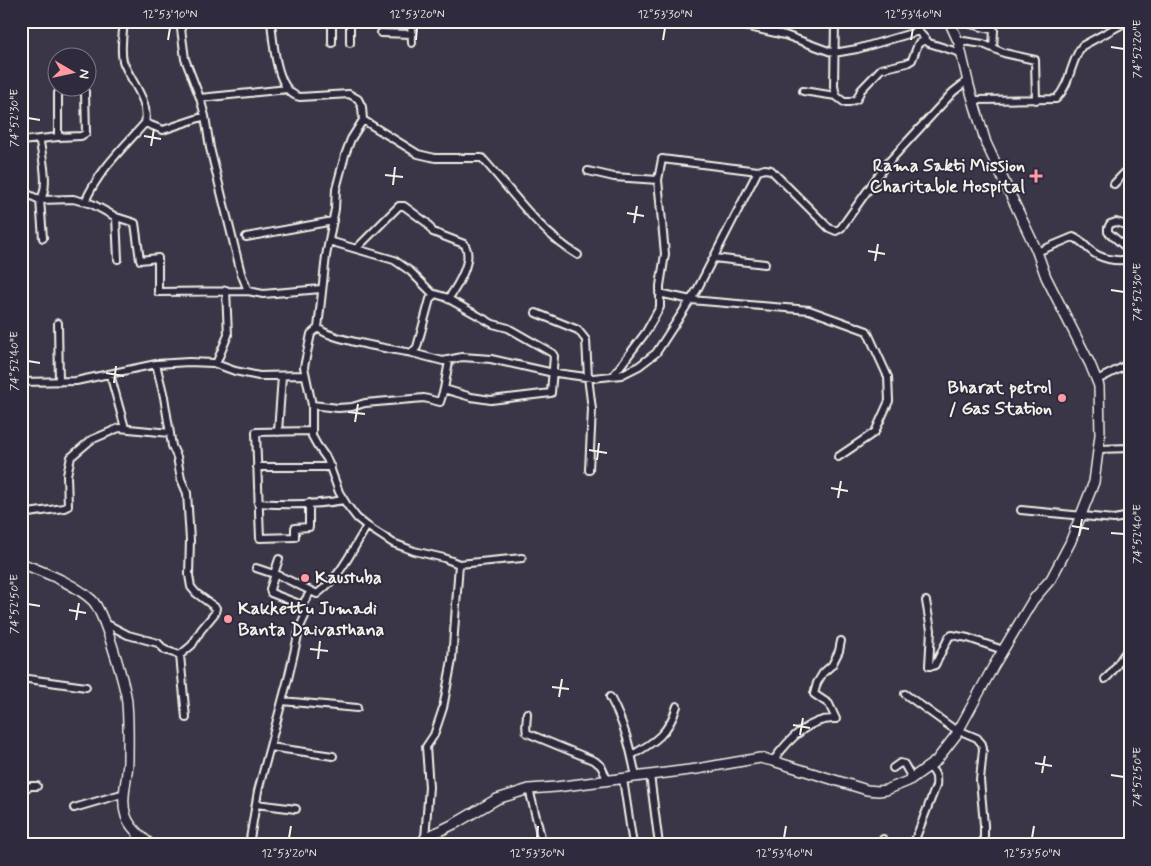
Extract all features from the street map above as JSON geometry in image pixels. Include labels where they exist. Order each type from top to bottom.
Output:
[{"type":"street","points":[[85,202],[91,187],[99,175],[145,123],[144,104],[123,60],[124,21]]},
{"type":"street","points":[[180,21],[185,59],[205,116],[210,148],[241,273],[248,291]]},
{"type":"street","points":[[271,21],[278,69],[288,89],[294,96],[348,94],[358,99],[362,107],[363,120],[351,140],[345,155],[336,189],[333,221],[321,289],[318,328],[322,333],[432,359],[449,361],[462,357],[491,359],[588,377],[621,375],[639,366],[656,353],[691,300],[758,172]]},
{"type":"street","points":[[332,21],[332,43]]},
{"type":"street","points":[[350,21],[350,43]]},
{"type":"street","points":[[411,21],[412,43]]},
{"type":"street","points":[[645,25],[652,21]]},
{"type":"street","points":[[732,21],[753,25],[834,52],[918,32]]},
{"type":"street","points":[[835,21],[834,86],[836,96]]},
{"type":"street","points":[[909,21],[929,43],[961,53]]},
{"type":"street","points":[[423,841],[497,799],[529,789],[623,779],[760,758],[867,790],[886,790],[896,787],[929,767],[941,757],[958,731],[1003,650],[1033,600],[1051,579],[1070,543],[1094,482],[1100,435],[1099,386],[1097,380],[1046,277],[1037,252],[986,143],[967,81],[961,53],[949,21]]},
{"type":"street","points":[[958,21],[994,30],[993,48]]},
{"type":"street","points":[[973,100],[1056,99],[1064,92],[1078,52],[1082,46],[1128,21]]},
{"type":"street","points":[[382,33],[412,34]]},
{"type":"street","points":[[803,91],[836,96],[844,102],[850,102],[857,99],[861,90],[881,69],[912,60],[918,44],[926,39]]},
{"type":"street","points":[[957,40],[983,44],[1004,53],[1035,60],[1036,100]]},
{"type":"street","points":[[613,376],[646,332],[660,307],[659,293],[665,254],[658,180],[662,159],[758,172],[766,169],[771,170],[829,228],[836,231],[841,228],[885,166],[953,92],[967,81]]},
{"type":"street","points":[[200,98],[288,89]]},
{"type":"street","points":[[21,141],[81,136],[86,133],[85,93],[83,90],[58,92],[58,137]]},
{"type":"street","points":[[145,123],[162,130],[205,116]]},
{"type":"street","points":[[363,120],[418,154],[435,158],[482,158],[548,231],[561,244],[578,255]]},
{"type":"street","points":[[40,142],[45,176],[43,197],[40,200],[43,238]]},
{"type":"street","points":[[1114,184],[1130,167]]},
{"type":"street","points":[[588,172],[614,178],[658,180]]},
{"type":"street","points":[[21,192],[40,200],[73,199],[85,202],[116,217],[136,223],[140,260],[158,258],[158,292],[226,290],[263,294],[321,289]]},
{"type":"street","points":[[357,248],[399,206],[404,206],[427,224],[433,232],[464,244],[467,247],[467,258],[460,282],[448,299]]},
{"type":"street","points":[[116,217],[118,259]]},
{"type":"street","points":[[246,237],[333,221]]},
{"type":"street","points":[[1130,226],[1116,222],[1110,224],[1108,232],[1130,251]]},
{"type":"street","points":[[1037,252],[1074,237],[1080,239],[1091,251],[1101,257],[1119,260],[1130,259]]},
{"type":"street","points":[[329,241],[394,260],[410,271],[434,295],[448,299],[488,321],[508,328],[552,353],[554,356],[551,393],[491,400],[470,397],[444,389]]},
{"type":"street","points":[[714,258],[765,264]]},
{"type":"street","points":[[216,364],[228,335],[226,290]]},
{"type":"street","points":[[659,293],[691,300],[809,310],[867,331],[888,377],[889,401],[875,432],[838,457]]},
{"type":"street","points":[[412,353],[417,347],[430,298],[434,295]]},
{"type":"street","points":[[536,313],[578,330],[586,340],[592,409],[589,470]]},
{"type":"street","points":[[58,323],[59,382]]},
{"type":"street","points":[[318,328],[311,334],[304,360],[305,375],[312,405],[312,436],[316,445],[328,459],[340,492],[357,518],[392,543],[459,564],[522,558]]},
{"type":"street","points":[[312,405],[345,407],[365,403],[424,398],[440,402],[449,361]]},
{"type":"street","points":[[1097,380],[1121,368],[1130,361]]},
{"type":"street","points":[[21,382],[76,381],[156,364],[189,362],[216,364],[259,376],[305,375]]},
{"type":"street","points":[[156,364],[164,397],[172,446],[187,493],[191,587],[216,608],[215,613],[192,645],[180,655]]},
{"type":"street","points":[[110,374],[125,428]]},
{"type":"street","points":[[278,432],[282,376]]},
{"type":"street","points":[[21,514],[68,506],[67,475],[71,456],[91,440],[119,428],[170,433]]},
{"type":"street","points":[[309,503],[309,527],[295,528],[295,537],[260,538],[256,432],[312,431]]},
{"type":"street","points":[[1098,449],[1130,448]]},
{"type":"street","points":[[257,467],[331,467]]},
{"type":"street","points":[[258,503],[330,503],[344,500]]},
{"type":"street","points":[[1021,510],[1114,519],[1130,516]]},
{"type":"street","points":[[256,568],[278,575],[317,594],[330,584],[341,571],[367,526]]},
{"type":"street","points":[[279,559],[270,590],[271,593],[302,605]]},
{"type":"street","points":[[21,563],[62,580],[95,603],[103,622],[126,697],[128,762],[124,802],[126,816],[131,826],[151,845]]},
{"type":"street","points":[[423,841],[429,787],[426,747],[434,735],[444,708],[452,660],[459,564]]},
{"type":"street","points":[[250,845],[258,791],[300,627],[306,614],[302,610],[302,605],[311,591]]},
{"type":"street","points":[[926,601],[931,630],[929,666],[935,664],[949,637],[952,635],[968,638],[1003,650]]},
{"type":"street","points":[[103,622],[128,635],[158,644],[165,650],[180,655]]},
{"type":"street","points":[[773,761],[794,735],[825,718],[836,719],[830,704],[814,694],[822,673],[832,665],[839,652],[841,641]]},
{"type":"street","points":[[1105,679],[1111,674],[1130,647]]},
{"type":"street","points":[[180,655],[186,718]]},
{"type":"street","points":[[21,678],[86,687]]},
{"type":"street","points":[[906,694],[958,731],[978,738],[982,744],[980,780],[984,845]]},
{"type":"street","points":[[610,697],[621,718],[632,755],[636,777]]},
{"type":"street","points":[[282,701],[356,708]]},
{"type":"street","points":[[632,755],[665,733],[673,719],[677,706]]},
{"type":"street","points":[[527,714],[526,733],[595,761],[601,766],[608,781]]},
{"type":"street","points":[[270,747],[333,756]]},
{"type":"street","points":[[893,768],[900,763],[904,764],[912,778]]},
{"type":"street","points":[[925,845],[914,843],[936,786],[937,778],[934,771],[929,767]]},
{"type":"street","points":[[650,775],[659,845]]},
{"type":"street","points":[[623,779],[633,845]]},
{"type":"street","points":[[21,790],[37,786]]},
{"type":"street","points":[[529,789],[543,845]]},
{"type":"street","points":[[74,808],[125,794]]},
{"type":"street","points":[[256,804],[296,809]]},
{"type":"street","points":[[136,845],[137,832]]},
{"type":"place","name":"Rama Sakti Mission Charitable Hospital","points":[[1036,176]]},
{"type":"place","name":"Bharat petrol / Gas Station","points":[[1062,398]]},
{"type":"place","name":"Kaustuba","points":[[305,578]]},
{"type":"place","name":"Kakkettu Jumadi Banta Daivasthana","points":[[228,619]]}]
